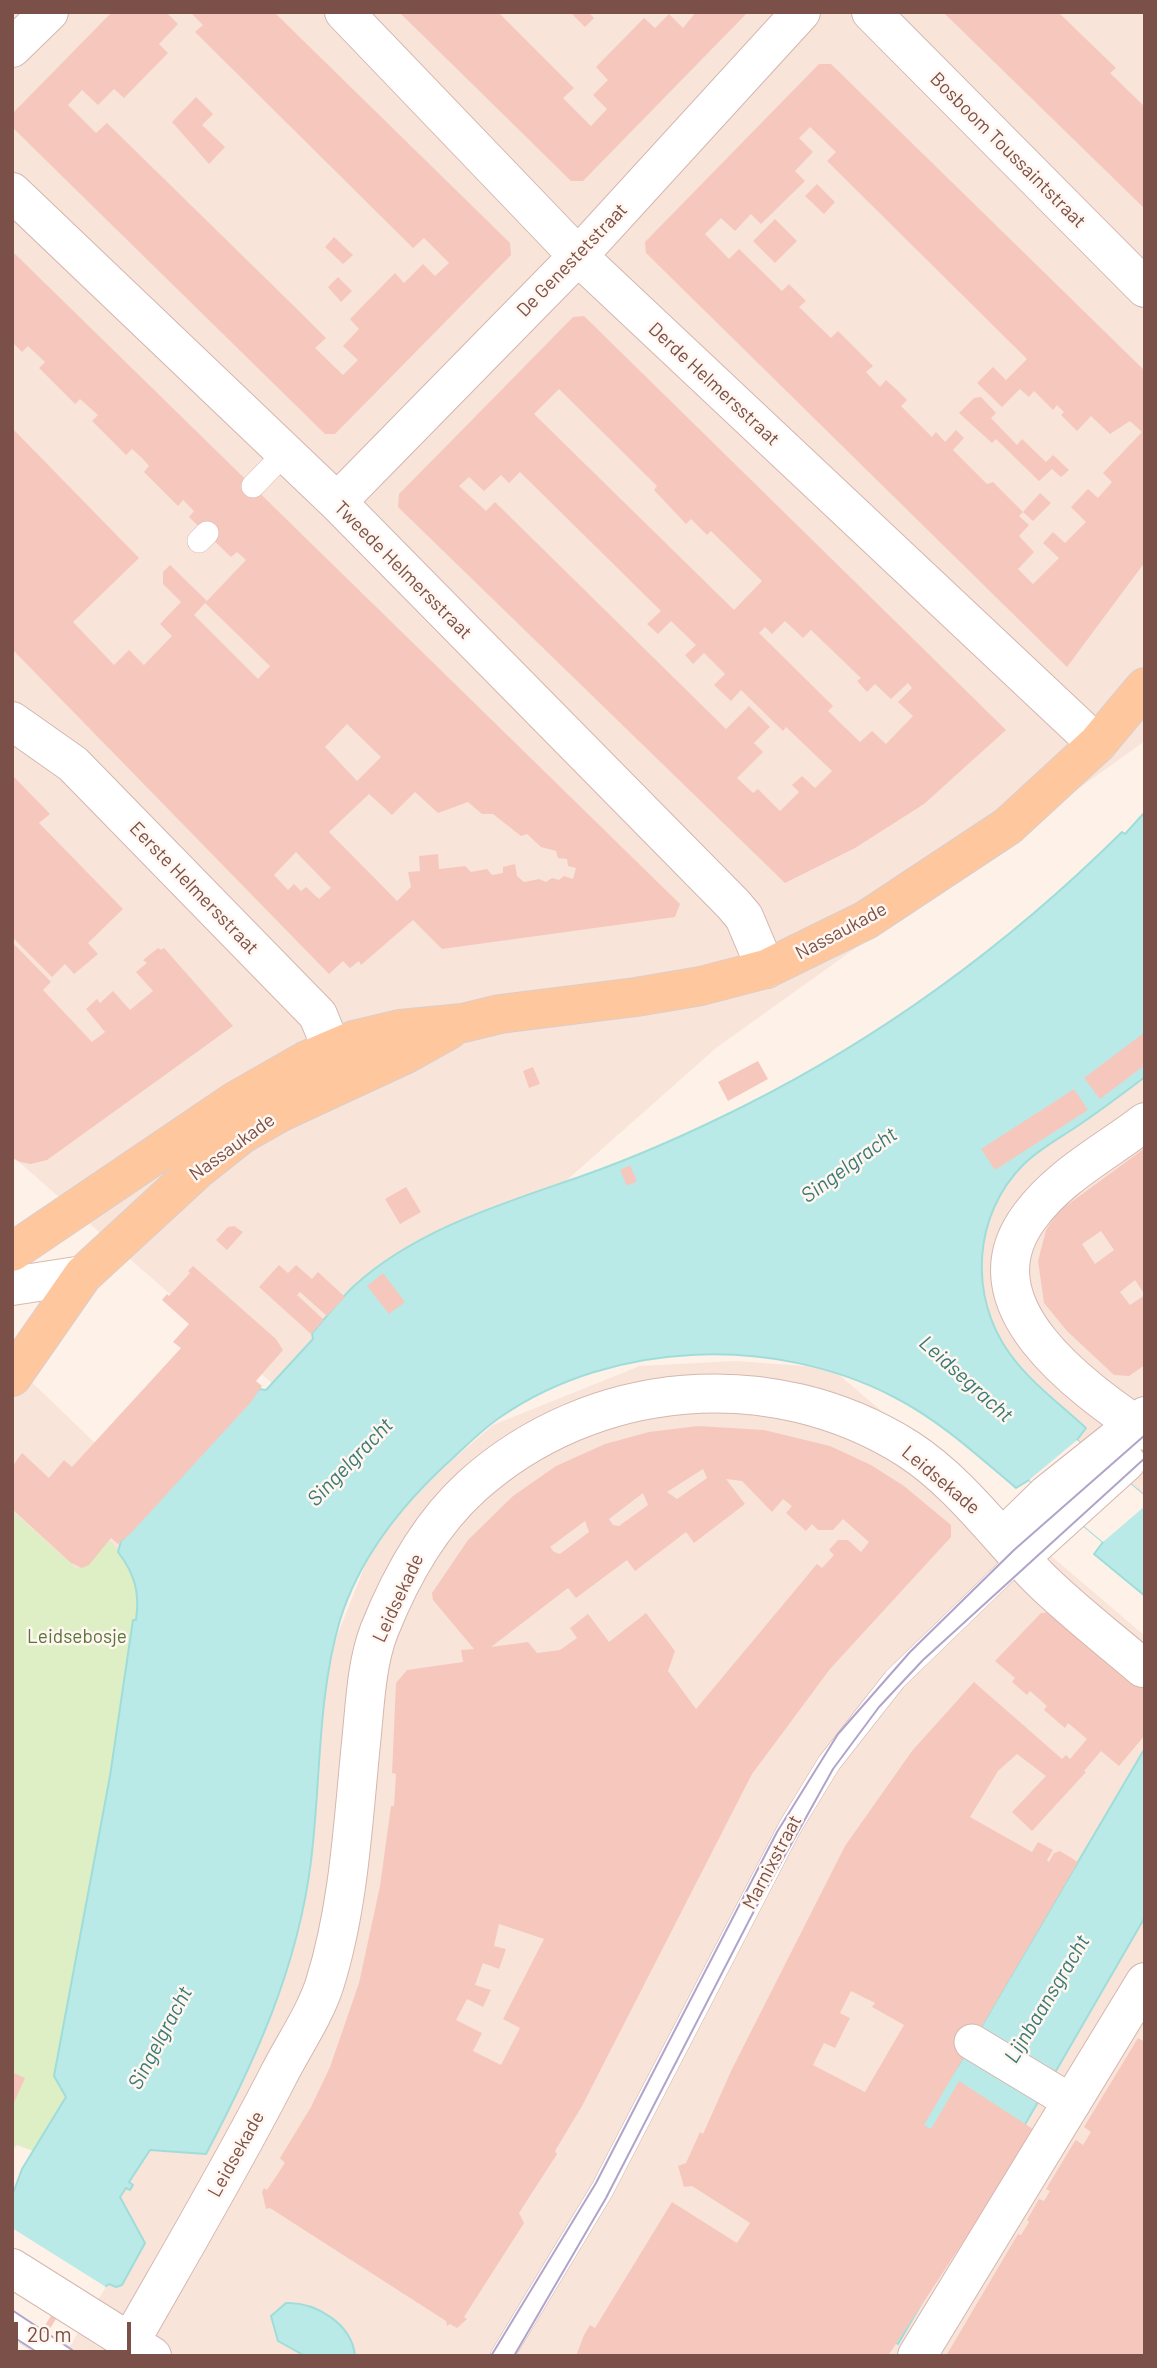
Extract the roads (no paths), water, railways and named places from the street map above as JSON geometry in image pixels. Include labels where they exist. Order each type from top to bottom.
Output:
[{"type":"main road","name":"Nassaukade","points":[[12,1377],[83,1275],[142,1219],[242,1134],[339,1065],[400,1028],[463,1023],[500,1014],[636,998],[766,970],[866,920],[1008,826],[1097,744],[1145,687]]},
{"type":"main road","name":"Nassaukade","points":[[12,1252],[235,1101],[305,1061],[339,1065]]},
{"type":"street","points":[[12,47],[50,12]]},
{"type":"street","name":"Derde Helmersstraat","points":[[344,12],[578,256],[1097,744]]},
{"type":"street","name":"De Genestetstraat","points":[[337,502],[578,256],[801,12]]},
{"type":"street","name":"Bosboom Toussaintstraat","points":[[871,12],[1145,288]]},
{"type":"street","name":"Tweede Helmersstraat","points":[[12,192],[337,502],[733,904],[744,917],[766,970]]},
{"type":"street","name":"Eerste Helmersstraat","points":[[12,720],[73,764],[318,1015],[339,1065]]},
{"type":"street","points":[[1130,1440],[1034,1338],[1016,1301],[1011,1270],[1014,1246],[1029,1217],[1054,1189],[1145,1122]]},
{"type":"street","points":[[12,1286],[83,1275]]},
{"type":"street","name":"Leidsekade","points":[[141,2349],[324,1987],[341,1922],[367,1686],[377,1635],[411,1561],[471,1487],[512,1455],[562,1426],[595,1412],[635,1400],[729,1392],[779,1397],[835,1413],[912,1451],[980,1512],[1012,1547]]},
{"type":"street","name":"Marnixstraat","points":[[1012,1547],[1130,1440]]},
{"type":"street","points":[[1012,1547],[1038,1577],[1143,1668]]},
{"type":"street","points":[[917,2356],[1061,2096],[1145,1982]]},
{"type":"street","points":[[972,2042],[1061,2096]]},
{"type":"street","points":[[12,2268],[141,2349]]},
{"type":"lane","points":[[253,486],[285,453]]},
{"type":"lane","name":"Marnixstraat","points":[[502,2356],[602,2190],[790,1827],[829,1763],[895,1679],[1012,1547]]},
{"type":"lane","points":[[12,2324],[62,2356]]},
{"type":"water","points":[[1145,808],[1145,1077],[1024,1164],[1007,1184],[994,1207],[982,1256],[987,1307],[996,1332],[1010,1354],[1036,1383],[1086,1428],[1077,1440],[1145,1496],[1145,1596],[1094,1554],[1103,1542],[1029,1480],[1016,1488],[927,1416],[894,1397],[848,1377],[798,1363],[747,1356],[695,1355],[643,1360],[593,1372],[546,1391],[502,1416],[477,1435],[402,1511],[372,1552],[349,1596],[340,1620],[327,1679],[311,1861],[296,1938],[285,1976],[257,2048],[206,2154],[150,2150],[129,2182],[133,2185],[130,2190],[126,2188],[120,2197],[145,2243],[122,2285],[116,2287],[109,2284],[12,2356],[12,2196],[22,2169],[66,2097],[54,2076],[110,1776],[133,1620],[136,1620],[137,1592],[129,1568],[118,1552],[121,1541],[259,1389],[266,1390],[313,1339],[312,1333],[343,1297],[378,1266],[433,1233],[462,1220],[622,1161],[703,1126],[846,1050],[990,949],[1079,873],[1122,832],[1125,834],[1144,813]]},
{"type":"water","name":"Lijnbaansgracht","points":[[1145,1748],[1145,1917],[898,2344],[814,2292],[961,2061]]},
{"type":"water","points":[[286,2303],[309,2306],[331,2317],[347,2334],[355,2356],[305,2356],[278,2341],[271,2316]]},
{"type":"tram line","points":[[491,2356],[596,2183],[777,1832],[838,1734],[910,1652],[1014,1550],[1145,1435]]},
{"type":"tram line","points":[[514,2356],[606,2198],[754,1911],[833,1769],[879,1707],[923,1660],[1145,1458]]},
{"type":"tram line","points":[[12,2310],[81,2356]]},
{"type":"tram line","points":[[12,2336],[43,2356]]},
{"type":"water label","name":"Singelgracht","points":[[849,1165]]},
{"type":"water label","name":"Leidsegracht","points":[[966,1379]]},
{"type":"water label","name":"Singelgracht","points":[[350,1462]]},
{"type":"water label","name":"Singelgracht","points":[[160,2038]]},
{"type":"park label","name":"Leidsebosje","points":[[77,1637]]}]
